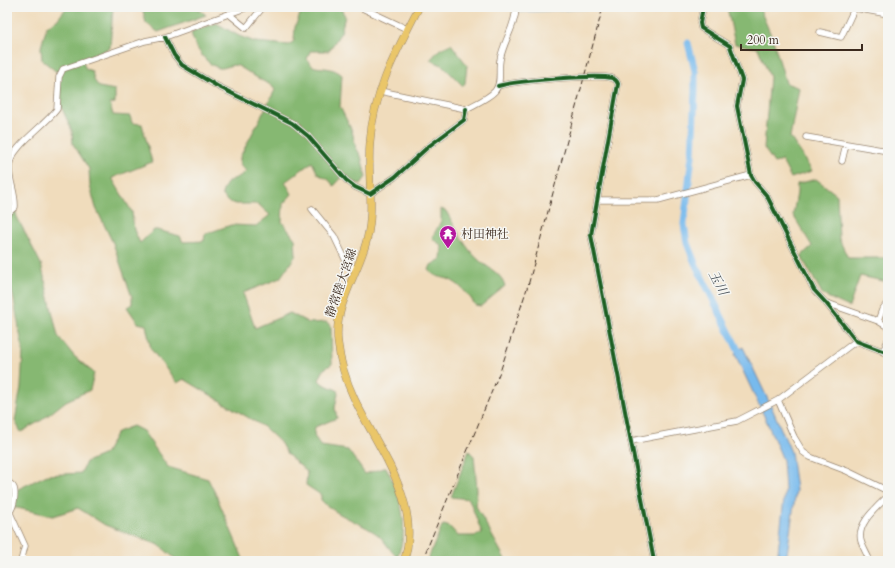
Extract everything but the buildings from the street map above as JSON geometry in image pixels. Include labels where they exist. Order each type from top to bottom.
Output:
[{"type":"main road","name":"静常陸大宮線","points":[[404,561],[408,540],[407,514],[398,483],[354,398],[346,376],[337,341],[341,309],[367,239],[371,211],[370,143],[375,110],[388,69],[419,7]]},
{"type":"street","points":[[7,214],[15,207],[16,199],[10,175],[11,156],[58,109],[59,77],[63,69],[144,41],[166,37],[248,7]]},
{"type":"street","points":[[229,14],[246,28],[263,7]]},
{"type":"street","points":[[361,7],[407,29]]},
{"type":"street","points":[[380,91],[466,109],[494,92],[498,86],[503,45],[513,22],[516,7]]},
{"type":"street","points":[[703,7],[700,23],[701,28],[730,46],[742,80],[737,106],[751,175],[754,182],[767,196],[814,290],[856,341],[885,352],[888,340]]},
{"type":"street","points":[[820,32],[841,37],[855,8],[888,14]]},
{"type":"street","points":[[166,37],[174,55],[182,65],[217,86],[292,123],[308,136],[346,180],[354,187],[370,194],[395,177],[429,146],[464,120],[466,109]]},
{"type":"street","points":[[498,86],[567,78],[610,78],[617,81],[618,84],[591,235],[654,561]]},
{"type":"street","points":[[806,137],[888,151]]},
{"type":"street","points":[[842,161],[846,144]]},
{"type":"street","points":[[598,200],[658,200],[751,175]]},
{"type":"street","points":[[312,209],[334,236],[346,261],[355,270]]},
{"type":"street","points":[[878,321],[882,310],[888,302]]},
{"type":"street","points":[[826,303],[878,321],[888,327]]},
{"type":"street","points":[[632,441],[737,420],[776,401],[856,341]]},
{"type":"street","points":[[776,401],[803,452],[848,471],[888,491]]},
{"type":"street","points":[[7,481],[14,486],[14,505],[8,514],[25,546],[21,561]]},
{"type":"street","points":[[870,561],[861,540],[863,525],[874,510],[888,496]]},
{"type":"green space","points":[[67,7],[113,7],[110,48],[86,58],[83,63],[86,69],[92,71],[94,80],[99,87],[115,90],[115,103],[110,104],[113,115],[130,116],[132,123],[142,124],[152,162],[112,178],[132,212],[134,230],[140,243],[154,230],[180,236],[183,242],[204,241],[205,234],[231,225],[256,226],[270,215],[258,204],[236,204],[227,201],[222,194],[229,181],[242,175],[246,171],[240,164],[240,157],[275,90],[271,85],[238,66],[233,65],[219,68],[209,63],[197,48],[191,32],[216,23],[239,36],[255,42],[289,45],[294,41],[295,27],[303,7],[340,7],[345,16],[341,32],[329,51],[310,51],[307,59],[313,66],[331,69],[342,75],[340,107],[352,131],[356,148],[361,156],[366,177],[361,184],[351,182],[344,175],[334,186],[329,180],[318,174],[312,162],[285,182],[292,194],[283,204],[282,222],[295,239],[296,255],[280,278],[243,293],[255,328],[290,313],[309,323],[327,322],[331,327],[332,364],[324,369],[319,380],[323,384],[337,390],[338,393],[335,408],[337,418],[315,427],[314,436],[321,446],[348,450],[365,474],[386,467],[396,488],[402,511],[403,534],[397,557],[378,535],[346,518],[321,500],[321,495],[306,485],[307,472],[287,454],[280,442],[264,427],[184,379],[177,383],[151,349],[146,325],[138,323],[127,307],[132,304],[132,297],[113,243],[96,208],[90,186],[89,169],[73,144],[72,131],[58,99],[58,73],[42,60],[41,47],[47,26],[57,20]]},
{"type":"green space","points":[[142,7],[196,7],[206,15],[158,32],[146,23]]},
{"type":"green space","points":[[727,7],[759,7],[773,40],[786,83],[799,88],[790,137],[812,171],[791,178],[782,161],[774,163],[764,148],[770,77],[758,48],[735,44]]},
{"type":"green space","points":[[451,44],[467,65],[465,83],[463,86],[442,65],[430,60],[440,49]]},
{"type":"green space","points":[[7,178],[17,217],[41,264],[58,336],[74,356],[94,373],[90,390],[66,401],[42,420],[21,432],[15,421],[21,387],[23,350],[13,295],[7,275]]},
{"type":"green space","points":[[816,179],[837,195],[839,239],[848,258],[888,258],[888,282],[860,276],[849,307],[823,295],[801,256],[812,246],[793,215],[797,184]]},
{"type":"green space","points":[[441,209],[446,211],[470,251],[475,257],[501,278],[505,286],[481,306],[475,305],[456,283],[435,275],[429,270],[431,265],[441,259],[442,246],[432,238],[441,221]]},
{"type":"green space","points":[[133,426],[143,431],[168,467],[208,479],[244,561],[178,561],[159,545],[105,525],[78,508],[53,516],[13,507],[7,510],[7,489],[12,492],[47,475],[81,473],[86,462],[105,454],[117,432]]},
{"type":"green space","points":[[469,451],[474,456],[477,490],[476,506],[506,561],[427,561],[442,526],[444,525],[450,527],[458,536],[475,536],[482,533],[469,499],[451,497]]},
{"type":"water","points":[[743,347],[791,452],[796,490],[786,561],[777,561],[785,490],[783,460],[735,354]]},
{"type":"waterway","points":[[519,12],[607,8]]},
{"type":"waterway","name":"玉川","points":[[688,43],[695,71],[695,92],[692,156],[684,224],[687,243],[695,263],[742,358]]},
{"type":"railway","points":[[422,561],[501,369],[529,282],[603,7]]},
{"type":"cycle path","points":[[703,7],[700,23],[701,28],[730,46],[742,80],[737,106],[751,175],[767,196],[814,290],[856,341],[888,353]]},
{"type":"cycle path","points":[[165,37],[174,55],[182,65],[217,86],[292,123],[308,136],[346,180],[355,187],[370,194],[395,177],[429,146],[464,120],[466,109]]},
{"type":"cycle path","points":[[498,86],[537,80],[574,77],[612,78],[616,80],[618,84],[591,235],[654,561]]},
{"type":"place","name":"村田神社","points":[[448,249]]}]
